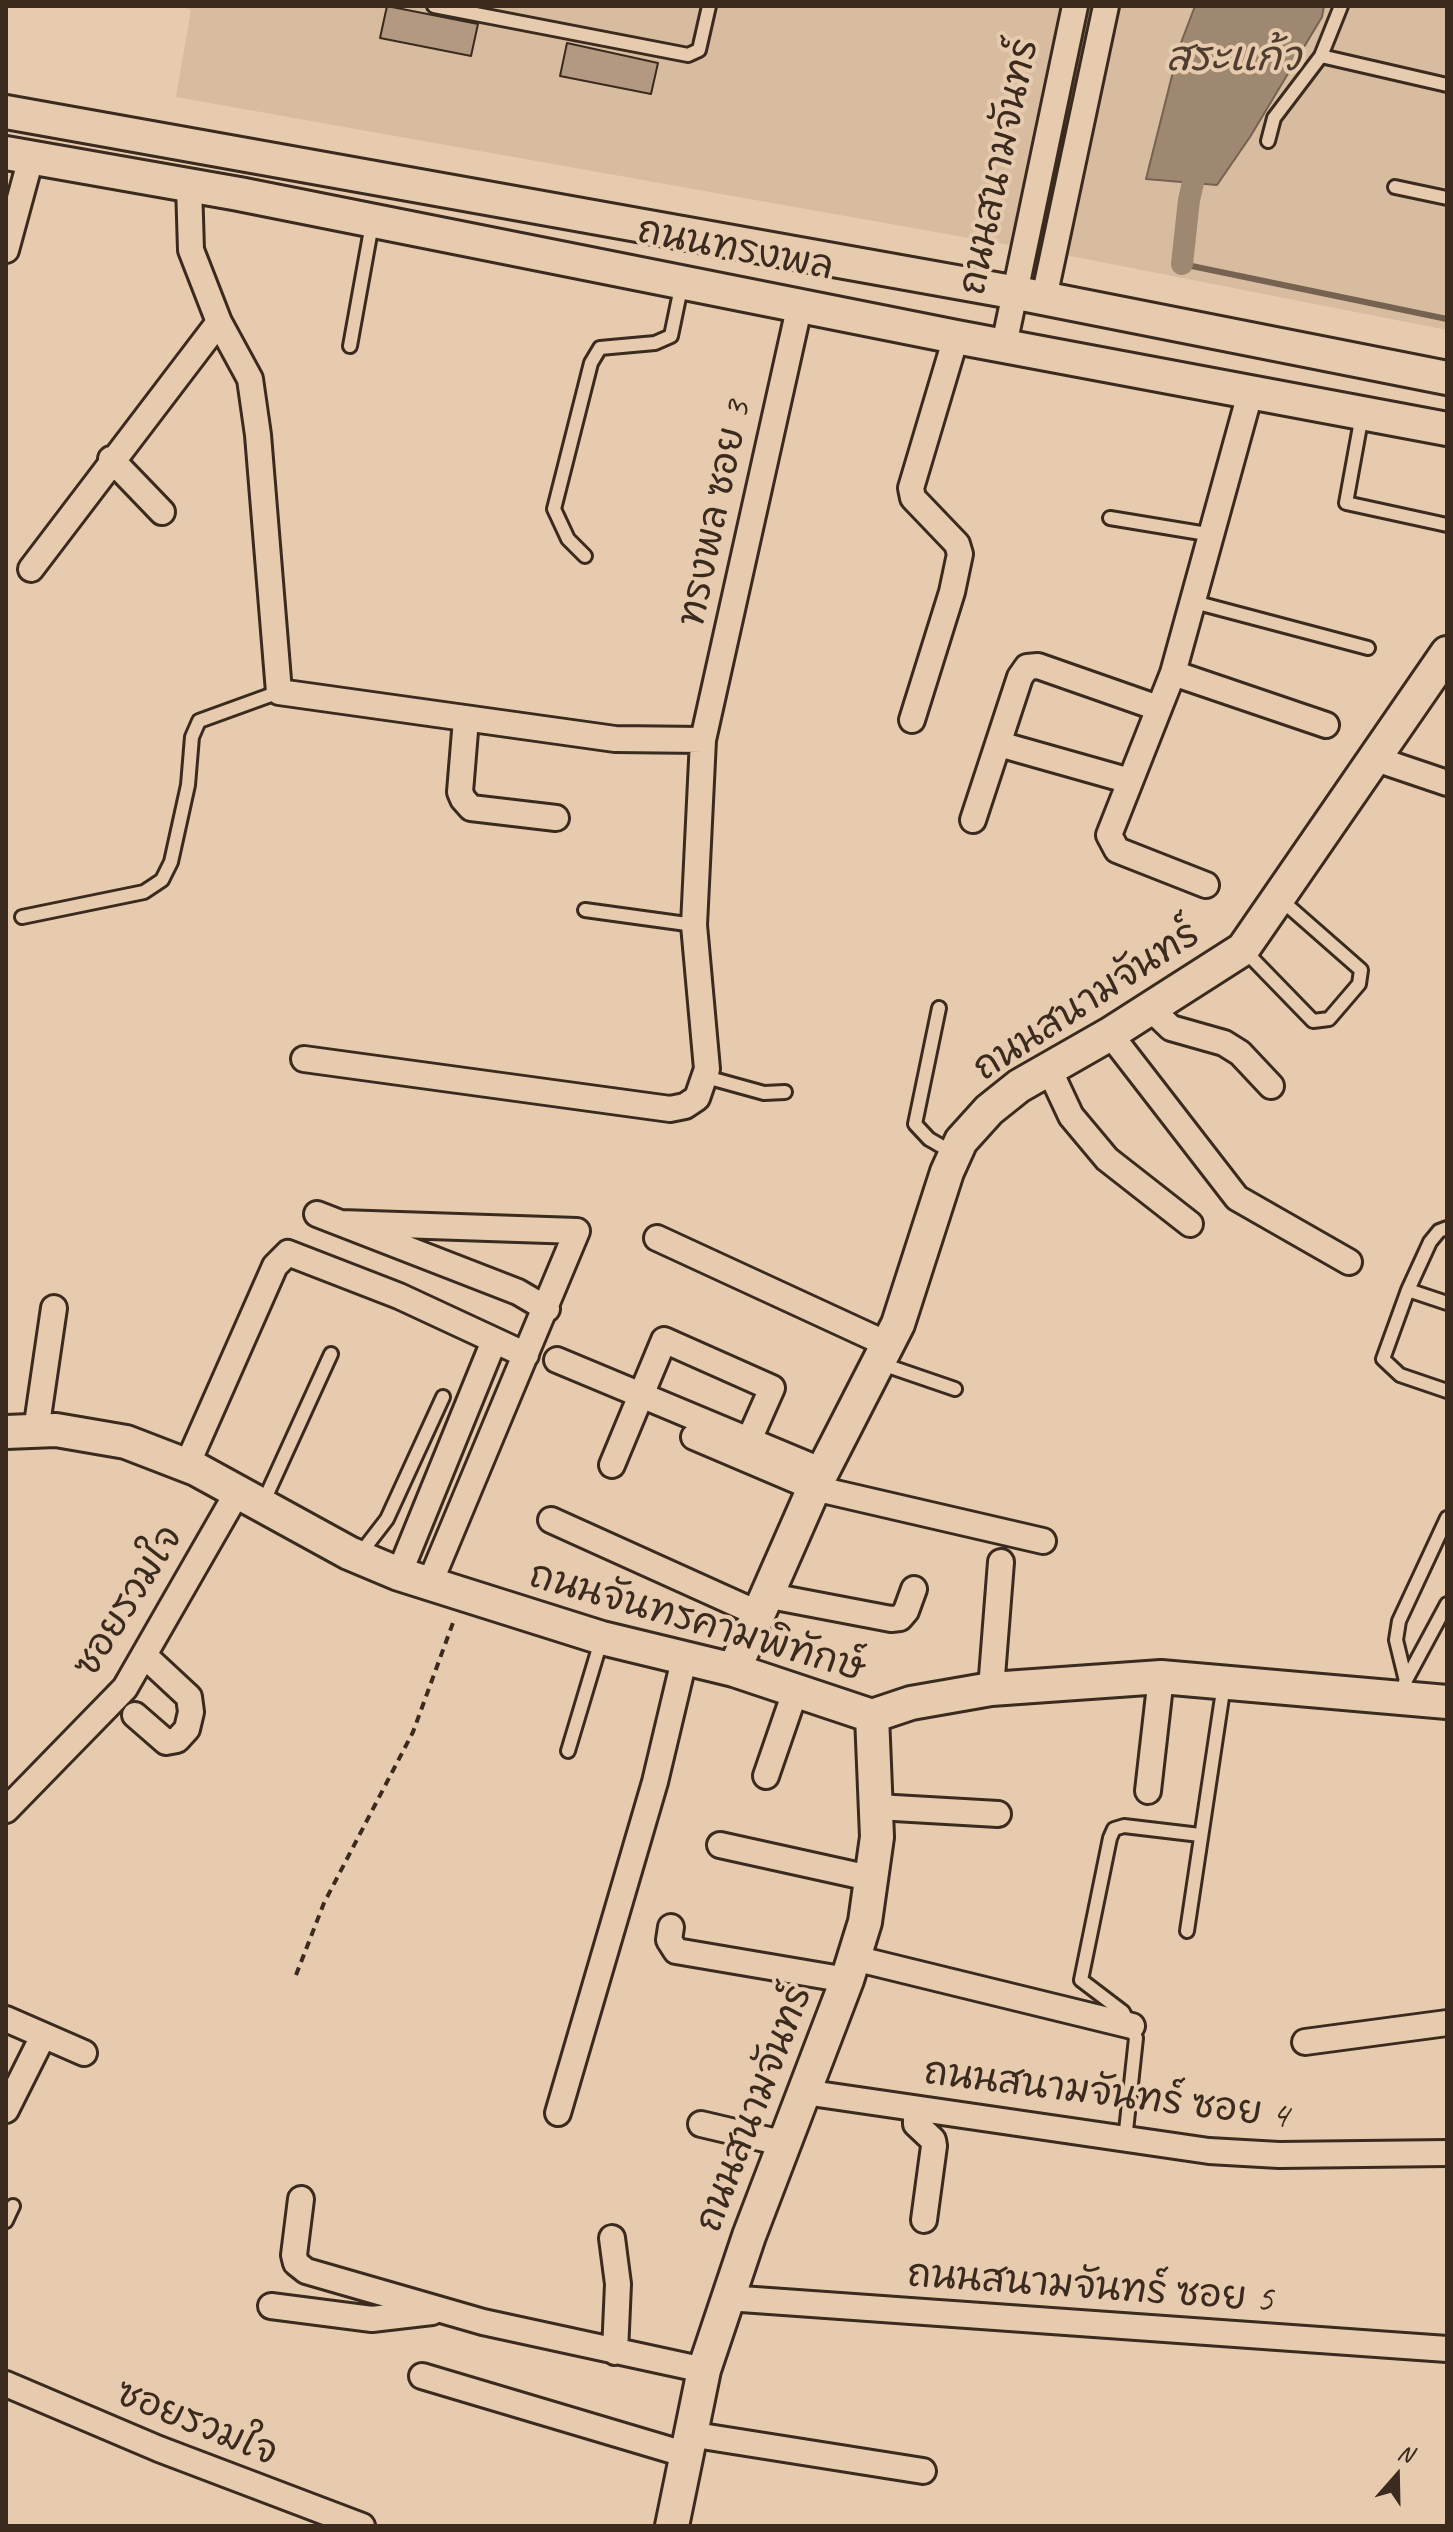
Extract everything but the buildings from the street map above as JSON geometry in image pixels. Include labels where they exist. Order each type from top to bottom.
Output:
[{"type":"street","name":"ถนนสนามจันทร์","points":[[1004,345],[1012,292],[1075,6]]},
{"type":"street","name":"ถนนสนามจันทร์","points":[[1044,298],[1106,6]]},
{"type":"street","name":"ถนนทรงพล","points":[[6,112],[1012,292],[1447,378]]},
{"type":"street","name":"ถนนทรงพล","points":[[18,155],[372,220],[956,337],[1447,429]]},
{"type":"street","points":[[6,250],[18,155]]},
{"type":"street","points":[[189,185],[191,250],[219,322],[250,379],[279,692],[615,739],[703,740]]},
{"type":"street","name":"ทรงพล ซอย 3","points":[[706,1077],[694,925],[703,740],[800,304]]},
{"type":"street","points":[[31,569],[111,459],[219,322]]},
{"type":"street","points":[[912,720],[952,592],[960,554],[957,544],[913,498],[911,488],[956,337]]},
{"type":"street","points":[[1206,885],[1117,850],[1109,841],[1173,673],[1214,535],[1251,390]]},
{"type":"street","points":[[111,459],[162,512]]},
{"type":"street","name":"ถนนสนามจันทร์","points":[[734,1670],[818,1480],[884,1354],[961,1141],[989,1110],[1049,1069],[1243,949],[1447,653]]},
{"type":"street","points":[[973,820],[1023,670],[1033,665],[1158,708]]},
{"type":"street","points":[[1173,673],[1326,725]]},
{"type":"street","points":[[466,719],[460,792],[471,808],[556,818]]},
{"type":"street","points":[[999,744],[1130,781]]},
{"type":"street","points":[[1373,758],[1447,783]]},
{"type":"street","points":[[1150,1008],[1171,1028],[1224,1043],[1240,1053],[1271,1086]]},
{"type":"street","points":[[1110,1034],[1237,1198],[1349,1262]]},
{"type":"street","points":[[304,1059],[670,1109],[685,1106],[697,1098],[706,1077]]},
{"type":"street","points":[[1049,1069],[1071,1116],[1107,1159],[1190,1224]]},
{"type":"street","points":[[317,1214],[518,1292],[547,1309]]},
{"type":"street","points":[[341,1223],[577,1231],[547,1309],[429,1585]]},
{"type":"street","points":[[657,1238],[703,1256],[884,1354]]},
{"type":"street","points":[[187,1465],[275,1266],[288,1253],[399,1296],[526,1355]]},
{"type":"street","points":[[21,1431],[54,1308]]},
{"type":"street","points":[[612,1465],[664,1340],[772,1388],[749,1440]]},
{"type":"street","points":[[399,1574],[494,1341]]},
{"type":"street","points":[[557,1360],[749,1440],[818,1480]]},
{"type":"street","name":"ถนนจันทรคามพิทักษ์","points":[[21,1431],[56,1430],[126,1442],[187,1465],[358,1557],[399,1574],[602,1638],[734,1670],[872,1716],[911,1703],[991,1689],[1161,1677],[1402,1689],[1447,1702]]},
{"type":"street","points":[[694,1437],[818,1480],[1043,1541]]},
{"type":"street","name":"ซอยรวมใจ","points":[[6,1810],[125,1688],[249,1500]]},
{"type":"street","points":[[551,1520],[761,1604],[891,1619],[900,1618],[906,1611],[914,1589]]},
{"type":"street","points":[[991,1689],[1001,1562]]},
{"type":"street","points":[[135,1715],[166,1742],[177,1740],[187,1729],[191,1712],[189,1697],[146,1657]]},
{"type":"street","points":[[558,2113],[655,1782],[684,1660]]},
{"type":"street","points":[[1148,1791],[1161,1677]]},
{"type":"street","points":[[766,1776],[796,1689]]},
{"type":"street","name":"ถนนสนามจันทร์","points":[[672,2526],[686,2444],[704,2370],[727,2298],[850,1969],[874,1879],[877,1807],[872,1716]]},
{"type":"street","points":[[877,1807],[998,1814]]},
{"type":"street","points":[[720,1845],[874,1879]]},
{"type":"street","points":[[671,1927],[669,1940],[676,1951],[850,1969],[1132,2026]]},
{"type":"street","points":[[6,2019],[84,2053]]},
{"type":"street","points":[[1305,2042],[1447,2023]]},
{"type":"street","points":[[6,2110],[43,2036]]},
{"type":"street","name":"ถนนสนามจันทร์ ซอย 4","points":[[804,2092],[1125,2140],[1279,2155],[1447,2153]]},
{"type":"street","points":[[916,2109],[916,2124],[933,2140],[934,2146],[924,2220]]},
{"type":"street","points":[[701,2124],[786,2144]]},
{"type":"street","points":[[301,2199],[296,2263],[306,2271],[443,2310],[704,2370]]},
{"type":"street","points":[[612,2238],[618,2284],[615,2352]]},
{"type":"street","name":"ถนนสนามจันทร์ ซอย 5","points":[[727,2298],[1447,2349]]},
{"type":"street","points":[[271,2306],[372,2319],[443,2310]]},
{"type":"street","points":[[422,2376],[686,2444],[923,2471]]},
{"type":"street","name":"ซอยรวมใจ","points":[[6,2384],[159,2449],[362,2526]]},
{"type":"lane","points":[[434,6],[688,55],[699,50],[709,6]]},
{"type":"lane","points":[[1268,141],[1274,118],[1321,56],[1341,6]]},
{"type":"lane","points":[[1321,56],[1447,85]]},
{"type":"lane","points":[[1395,187],[1447,198]]},
{"type":"lane","points":[[350,346],[372,220]]},
{"type":"lane","points":[[585,556],[568,539],[554,509],[591,363],[600,348],[655,343],[671,336],[683,280]]},
{"type":"lane","points":[[1363,412],[1346,503],[1447,525]]},
{"type":"lane","points":[[1110,518],[1214,535]]},
{"type":"lane","points":[[1194,602],[1368,648]]},
{"type":"lane","points":[[22,917],[144,892],[162,880],[171,862],[188,785],[192,737],[199,721],[279,692]]},
{"type":"lane","points":[[1243,949],[1313,1021],[1329,1019],[1359,984],[1361,970],[1279,898]]},
{"type":"lane","points":[[585,910],[694,925]]},
{"type":"lane","points":[[939,1008],[915,1124],[929,1139],[955,1154]]},
{"type":"lane","points":[[706,1077],[764,1093],[785,1092]]},
{"type":"lane","points":[[1447,1228],[1439,1231],[1430,1242],[1408,1290],[1383,1359],[1400,1375],[1447,1391]]},
{"type":"lane","points":[[1408,1290],[1447,1303]]},
{"type":"lane","points":[[249,1500],[331,1354]]},
{"type":"lane","points":[[884,1354],[955,1389]]},
{"type":"lane","points":[[358,1557],[387,1519],[443,1397]]},
{"type":"lane","points":[[1402,1689],[1396,1640],[1399,1621],[1447,1518]]},
{"type":"lane","points":[[1402,1689],[1447,1604]]},
{"type":"lane","points":[[568,1751],[602,1638]]},
{"type":"lane","points":[[1187,1931],[1224,1681]]},
{"type":"lane","points":[[1125,2140],[1136,2038],[1123,2012],[1081,1980],[1110,1838],[1114,1829],[1124,1826],[1200,1835]]},
{"type":"lane","points":[[6,2221],[13,2206]]},
{"type":"path","points":[[296,1975],[324,1903],[413,1732],[462,1596]]},
{"type":"shaded area","points":[[180,6],[1447,6],[1447,330],[1076,257],[176,97],[191,10]]},
{"type":"water","name":"สระแก้ว","points":[[1195,6],[1324,6],[1322,17],[1250,137],[1217,185],[1146,179],[1179,48]]},
{"type":"waterway","points":[[1182,264],[1189,200],[1199,157]]},
{"type":"waterway","points":[[1182,264],[1447,319]]}]
